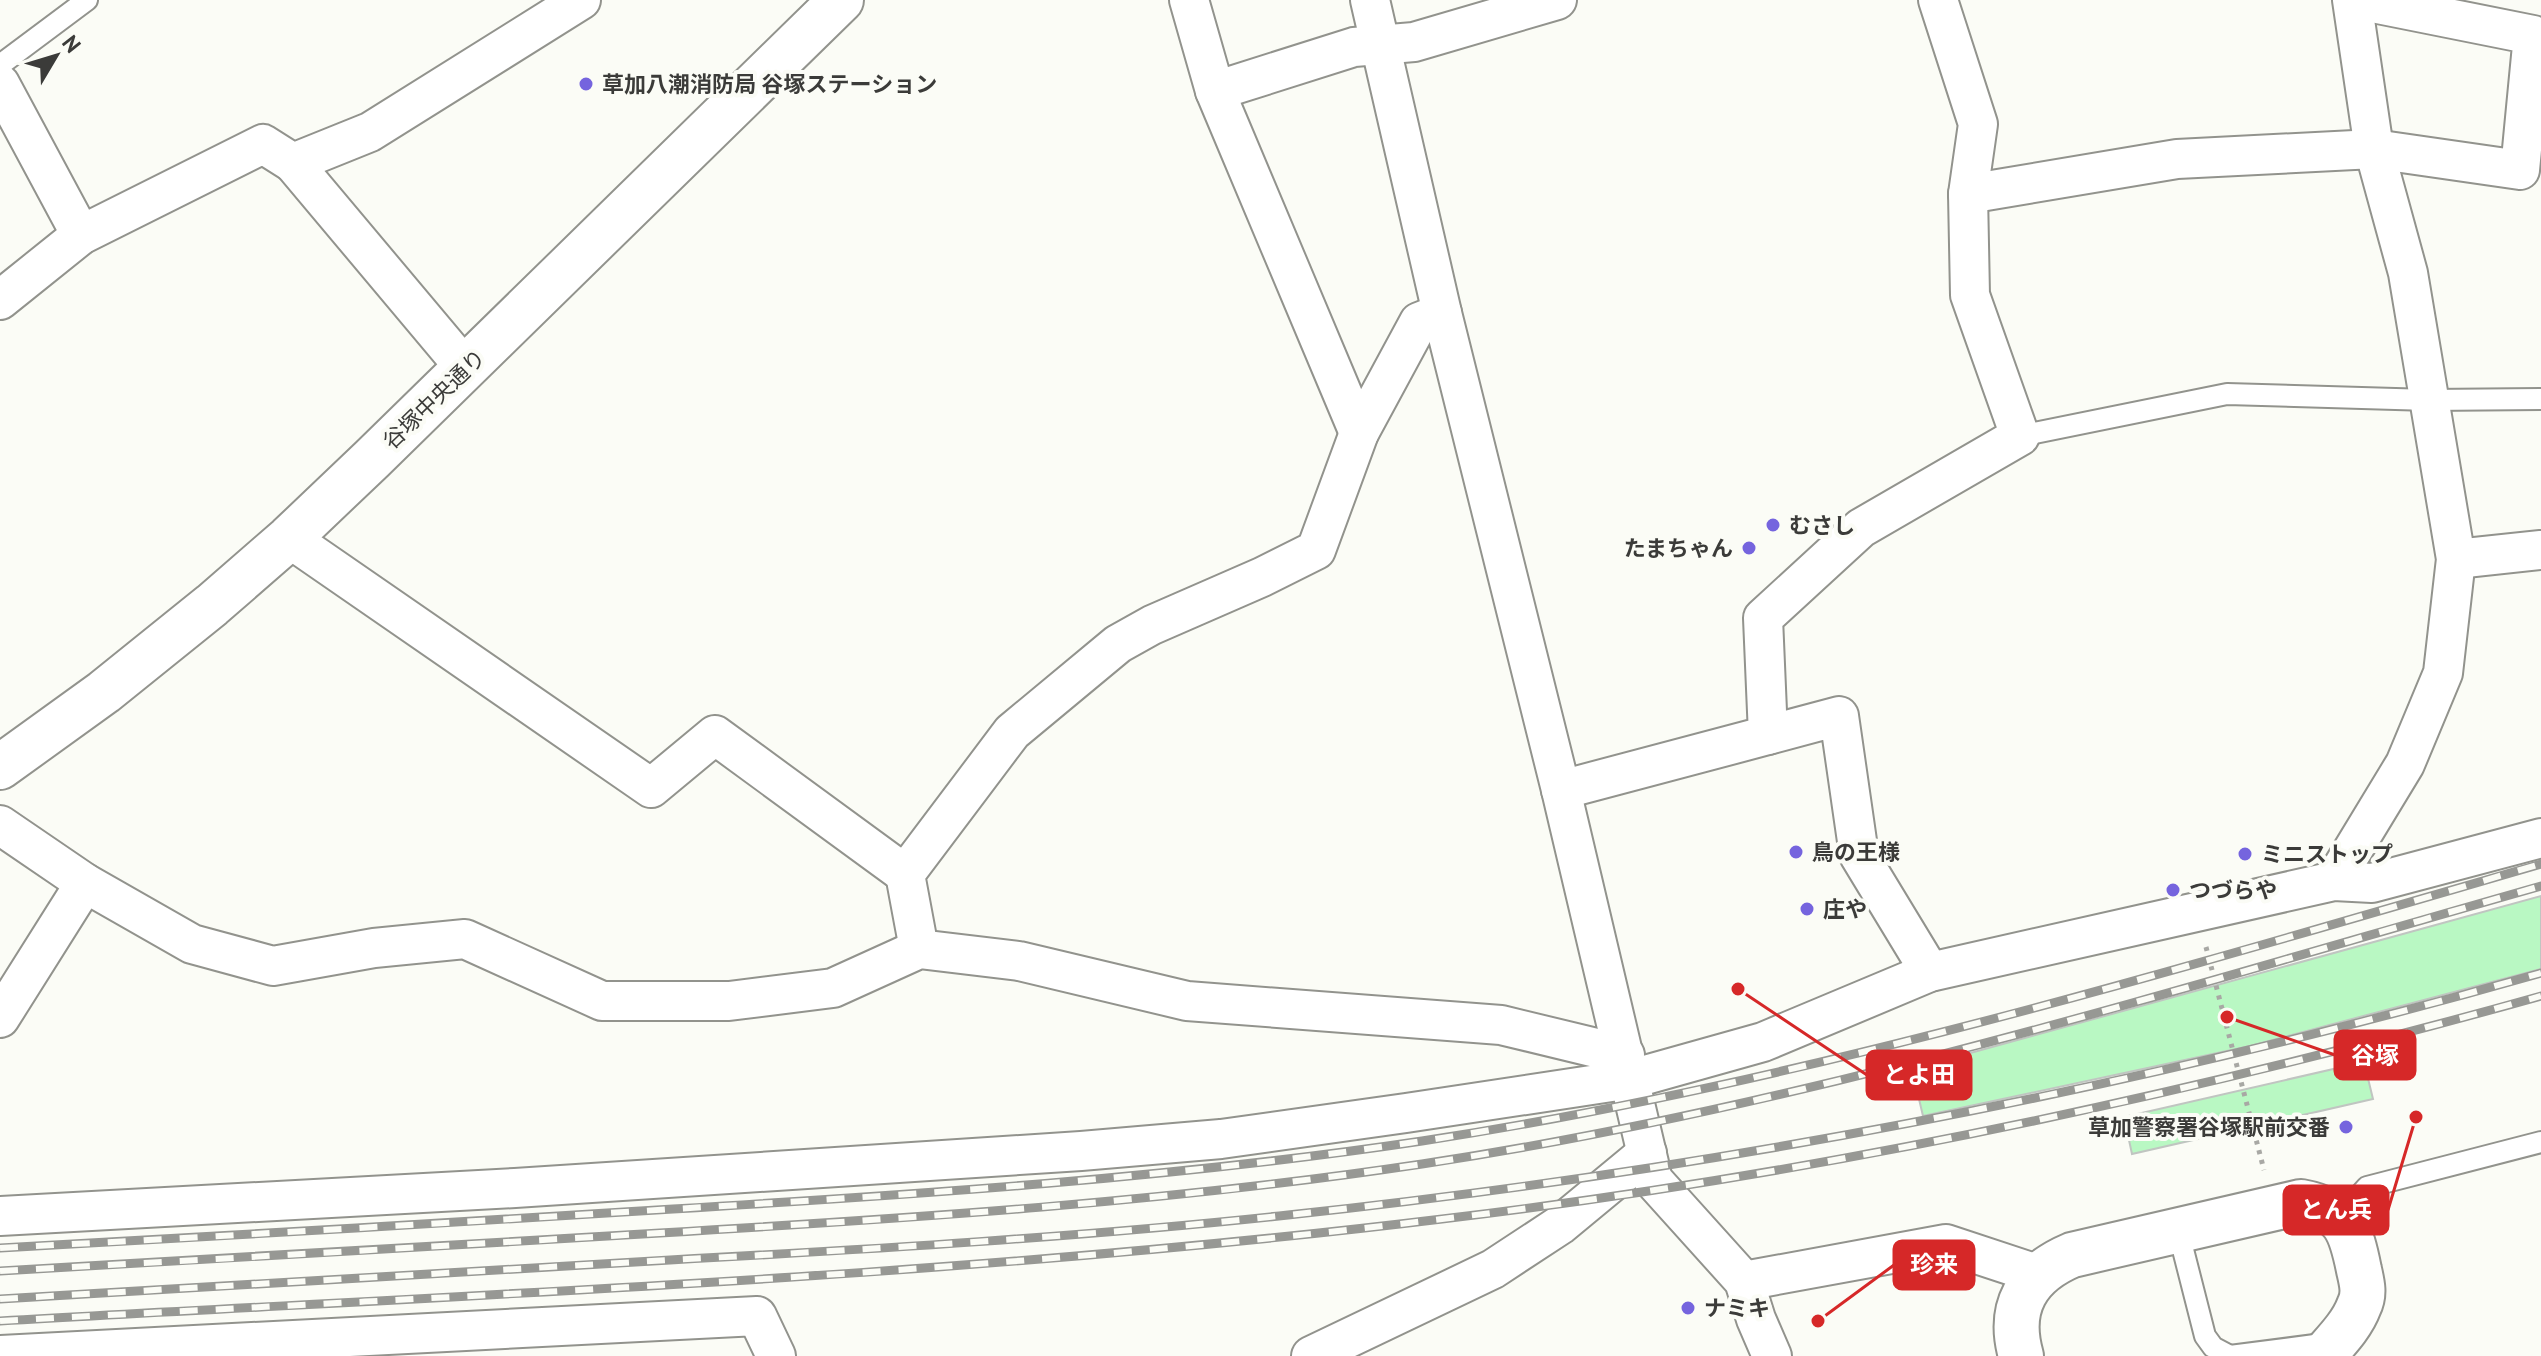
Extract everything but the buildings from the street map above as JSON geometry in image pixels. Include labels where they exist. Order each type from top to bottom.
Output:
[{"type":"street","points":[[293,163],[370,132],[581,0]]},
{"type":"street","name":"谷塚中央通り","points":[[0,767],[104,692],[289,538],[466,369],[841,0]]},
{"type":"street","points":[[1189,0],[1215,91],[1359,433]]},
{"type":"street","points":[[1370,0],[1442,313],[1561,790],[1653,1180],[1744,1281],[1772,1356]]},
{"type":"street","points":[[1215,91],[1354,47],[1414,42],[1557,0]]},
{"type":"street","points":[[1768,735],[1763,618],[1861,528],[2020,436],[1970,295],[1968,194],[1978,124],[1938,0]]},
{"type":"street","points":[[1968,194],[2177,159],[2374,149],[2520,170],[2533,35],[2355,0],[2374,149],[2408,273],[2456,559],[2443,673],[2405,764],[2334,881]]},
{"type":"street","points":[[0,84],[81,235]]},
{"type":"street","points":[[0,300],[81,235],[263,144],[293,163],[466,369]]},
{"type":"street","points":[[905,874],[1012,732],[1118,644],[1152,625],[1316,550],[1359,433],[1419,322],[1442,313]]},
{"type":"street","points":[[289,538],[651,788],[715,735],[905,874],[919,949]]},
{"type":"street","points":[[2456,559],[2541,550]]},
{"type":"street","points":[[1561,790],[1839,716],[1859,855],[1930,972]]},
{"type":"street","points":[[0,825],[85,883],[192,944],[273,966],[374,948],[465,939],[602,1001],[729,1001],[833,988],[919,949],[1019,961],[1187,1001],[1501,1025],[1628,1067]]},
{"type":"street","points":[[0,1216],[499,1189],[1221,1139],[1763,1042],[1930,972],[2334,881],[2372,883],[2541,838]]},
{"type":"street","points":[[0,1018],[85,883]]},
{"type":"street","points":[[1326,1353],[1493,1269],[1560,1225],[1647,1153]]},
{"type":"street","points":[[2021,1356],[2017,1341],[2020,1303],[2037,1274],[2054,1263],[2072,1255],[2301,1202],[2322,1206],[2339,1218],[2352,1235],[2363,1290],[2360,1306],[2329,1349]]},
{"type":"street","points":[[1744,1281],[1946,1244],[2037,1274]]},
{"type":"street","points":[[0,1355],[757,1316],[776,1356]]},
{"type":"lane","points":[[0,65],[87,0]]},
{"type":"lane","points":[[2020,436],[2227,394],[2429,400],[2541,399]]},
{"type":"lane","points":[[2339,1218],[2367,1187],[2541,1142]]},
{"type":"lane","points":[[2178,1230],[2205,1336],[2213,1347],[2230,1356],[2329,1349]]},
{"type":"path","points":[[2206,946],[2264,1172]]},
{"type":"railway","points":[[0,1248],[954,1191],[1236,1165],[1422,1141],[1564,1117],[1846,1056],[2125,983],[2541,864]]},
{"type":"railway","points":[[0,1271],[946,1215],[1232,1189],[1422,1164],[1564,1140],[1846,1079],[2125,1005],[2541,886]]},
{"type":"railway","points":[[0,1299],[979,1242],[1211,1223],[1447,1196],[1763,1150],[1920,1121],[2232,1054],[2541,973]]},
{"type":"railway","points":[[0,1321],[902,1270],[1082,1256],[1442,1219],[1720,1180],[1996,1129],[2270,1067],[2541,996]]},
{"type":"place","name":"草加八潮消防局 谷塚ステーション","points":[[586,84]]},
{"type":"place","name":"むさし","points":[[1773,525]]},
{"type":"place","name":"たまちゃん","points":[[1749,548]]},
{"type":"place","name":"鳥の王様","points":[[1796,852]]},
{"type":"place","name":"ミニストップ","points":[[2245,854]]},
{"type":"place","name":"つづらや","points":[[2173,890]]},
{"type":"place","name":"庄や","points":[[1807,909]]},
{"type":"place","name":"とよ田","points":[[1738,989]]},
{"type":"place","name":"谷塚","points":[[2227,1017]]},
{"type":"place","name":"とん兵","points":[[2416,1117]]},
{"type":"place","name":"草加警察署谷塚駅前交番","points":[[2346,1127]]},
{"type":"place","name":"ナミキ","points":[[1688,1308]]},
{"type":"place","name":"珍来","points":[[1818,1321]]}]
